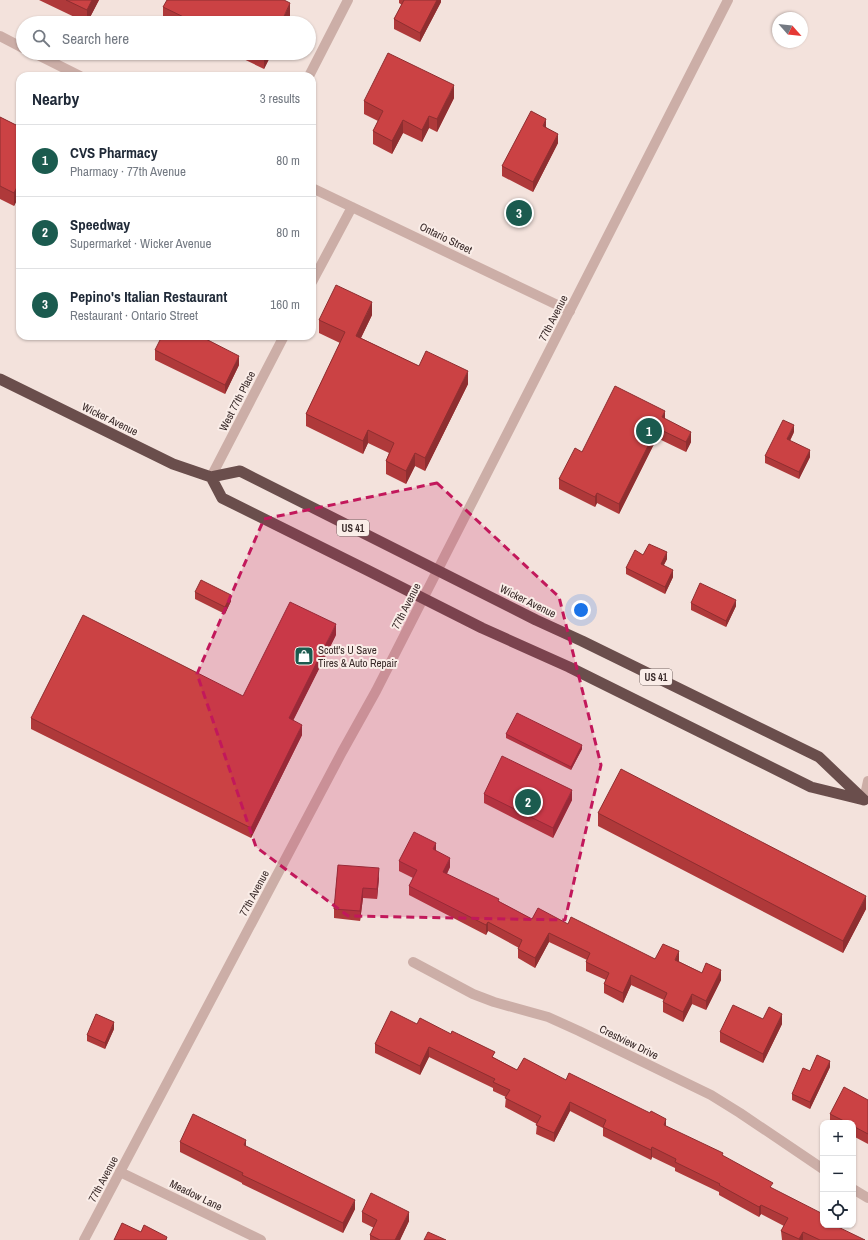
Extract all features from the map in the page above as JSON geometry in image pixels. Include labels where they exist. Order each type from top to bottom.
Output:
[{"type":"highway","name":"Wicker Avenue","points":[[0,379],[173,464],[212,478],[240,471],[536,620],[589,644],[819,756],[866,801]]},
{"type":"highway","name":"US 41","points":[[212,478],[222,498],[482,628],[569,667],[811,787],[866,801]]},
{"type":"street","points":[[311,72],[348,0]]},
{"type":"street","name":"77th Avenue","points":[[84,1240],[342,752],[376,691],[728,0]]},
{"type":"street","points":[[0,36],[16,44]]},
{"type":"street","points":[[48,60],[72,72]]},
{"type":"street","name":"Ontario Street","points":[[316,190],[570,311]]},
{"type":"street","points":[[316,274],[352,207]]},
{"type":"street","name":"West 77th Place","points":[[212,478],[282,340]]},
{"type":"street","points":[[866,801],[868,781]]},
{"type":"street","name":"Crestview Drive","points":[[413,962],[473,994],[494,1002],[548,1018],[579,1031],[711,1095],[820,1167]]},
{"type":"street","name":"Meadow Lane","points":[[120,1172],[261,1240]]},
{"type":"street","points":[[856,1191],[868,1198]]},
{"type":"highlighted area","points":[[437,483],[559,597],[601,765],[565,920],[348,916],[256,847],[197,674],[264,519]]},
{"type":"building","points":[[66,0],[92,0],[87,10]]},
{"type":"building","points":[[167,0],[284,0],[290,3],[284,16],[182,16],[163,7]]},
{"type":"building","points":[[404,0],[437,0],[420,33],[394,19]]},
{"type":"building","points":[[388,53],[454,85],[437,119],[429,116],[422,130],[403,120],[392,141],[373,131],[383,111],[364,101]]},
{"type":"building","points":[[531,111],[546,119],[543,126],[558,134],[533,182],[502,166]]},
{"type":"building","points":[[0,117],[16,125],[16,189],[14,193],[0,186]]},
{"type":"building","points":[[336,285],[372,302],[356,336],[419,366],[426,351],[468,371],[425,458],[415,453],[406,471],[386,461],[394,443],[368,430],[363,441],[306,414],[345,332],[319,320]]},
{"type":"building","points":[[160,340],[208,340],[239,356],[225,385],[155,350]]},
{"type":"building","points":[[615,386],[665,411],[662,417],[691,432],[686,442],[657,428],[619,504],[597,493],[595,497],[559,479],[575,448],[582,452]]},
{"type":"building","points":[[783,420],[794,425],[787,439],[810,450],[799,472],[765,456]]},
{"type":"building","points":[[649,544],[667,552],[661,564],[673,570],[665,587],[626,568],[635,550],[643,555]]},
{"type":"building","points":[[201,580],[231,595],[225,607],[195,592]]},
{"type":"building","points":[[700,583],[736,600],[726,621],[691,603]]},
{"type":"building","points":[[290,602],[336,624],[289,718],[302,725],[251,828],[31,718],[83,615],[243,696]]},
{"type":"building","points":[[517,713],[582,745],[571,767],[506,734]]},
{"type":"building","points":[[502,756],[572,790],[553,828],[484,794]]},
{"type":"building","points":[[621,769],[866,896],[843,941],[598,813]]},
{"type":"building","points":[[414,832],[436,843],[433,849],[450,858],[443,872],[499,899],[498,901],[532,919],[538,908],[568,924],[571,917],[655,959],[663,944],[679,951],[675,960],[702,973],[706,963],[721,970],[706,1001],[692,994],[683,1012],[663,1002],[667,993],[631,975],[623,993],[604,984],[609,973],[586,962],[590,953],[549,933],[535,958],[518,949],[522,940],[488,922],[486,925],[409,886],[417,870],[399,861]]},
{"type":"building","points":[[338,865],[379,868],[377,889],[363,888],[360,911],[334,909]]},
{"type":"building","points":[[733,1005],[763,1019],[769,1007],[782,1014],[763,1054],[720,1032]]},
{"type":"building","points":[[391,1011],[417,1024],[420,1018],[451,1034],[452,1031],[495,1052],[492,1057],[517,1070],[524,1058],[566,1080],[569,1073],[650,1113],[651,1111],[666,1119],[664,1125],[723,1153],[722,1155],[773,1183],[770,1187],[820,1212],[820,1228],[840,1228],[865,1240],[820,1240],[803,1232],[799,1239],[781,1231],[788,1218],[761,1205],[759,1207],[719,1185],[720,1184],[675,1162],[676,1159],[652,1147],[651,1150],[603,1127],[606,1120],[570,1102],[554,1133],[536,1125],[541,1116],[505,1098],[510,1090],[493,1082],[495,1079],[429,1047],[420,1066],[375,1044]]},
{"type":"building","points":[[96,1014],[114,1022],[105,1043],[87,1035]]},
{"type":"building","points":[[817,1055],[830,1061],[810,1102],[792,1094],[803,1068],[810,1071]]},
{"type":"building","points":[[844,1087],[868,1100],[868,1134],[856,1128],[856,1120],[842,1120],[830,1114]]},
{"type":"building","points":[[193,1114],[246,1140],[244,1145],[355,1200],[343,1223],[242,1175],[243,1173],[180,1142]]},
{"type":"building","points":[[371,1193],[409,1212],[395,1240],[380,1240],[370,1235],[377,1220],[362,1212]]},
{"type":"building","points":[[122,1223],[141,1232],[144,1225],[167,1237],[166,1240],[114,1240]]},
{"type":"building","points":[[428,1232],[446,1240],[424,1240]]},
{"type":"place","name":"Pepino's Italian Restaurant","points":[[519,213]]},
{"type":"place","name":"CVS Pharmacy","points":[[649,431]]},
{"type":"place","name":"Scott's U Save Tires & Auto Repair","points":[[304,656]]},
{"type":"place","name":"Speedway","points":[[528,802]]}]
